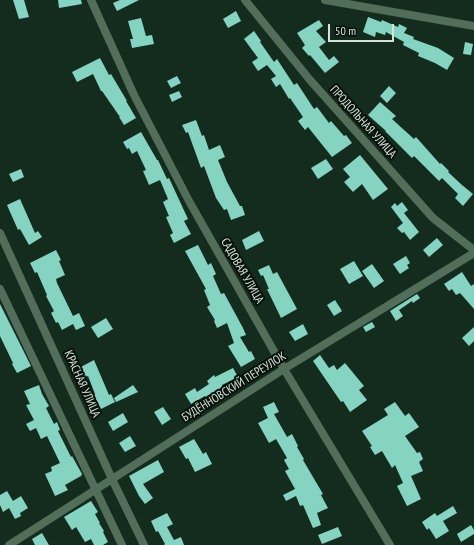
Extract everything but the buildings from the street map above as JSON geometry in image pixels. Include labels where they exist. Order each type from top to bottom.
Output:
[{"type":"street","name":"САДОВАЯ УЛИЦА","points":[[91,0],[134,95],[189,201],[284,368],[390,545]]},
{"type":"street","name":"ПРОДОЛЬНАЯ УЛИЦА","points":[[245,0],[310,80],[433,218],[474,250]]},
{"type":"street","points":[[325,0],[474,26]]},
{"type":"street","name":"КРАСНАЯ УЛИЦА","points":[[0,233],[144,545]]},
{"type":"street","name":"БУДЁННОВСКИЙ ПЕРЕУЛОК","points":[[9,545],[284,368],[474,253]]},
{"type":"street","points":[[0,289],[122,545]]}]
